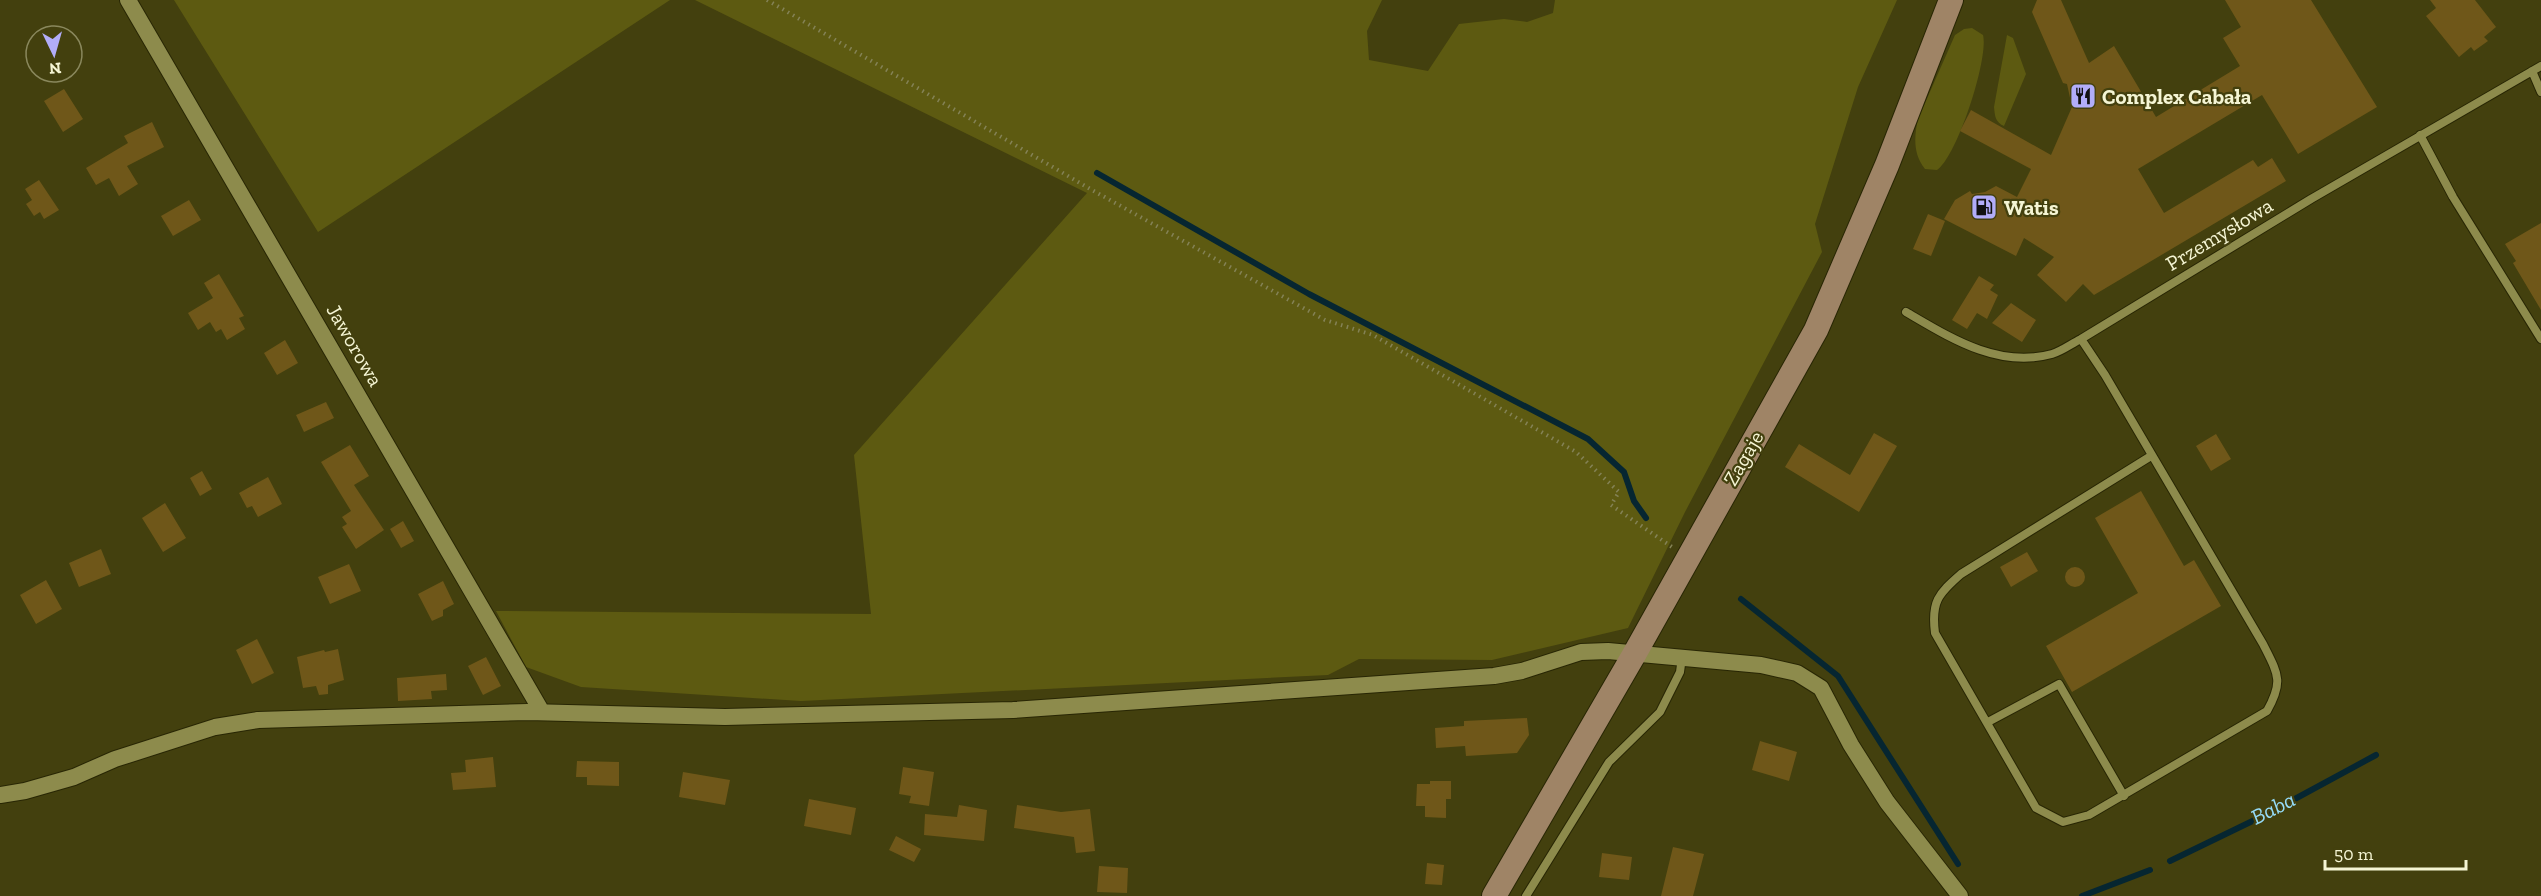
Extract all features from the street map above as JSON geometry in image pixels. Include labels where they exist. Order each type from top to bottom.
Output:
[{"type":"main road","name":"Zagaje","points":[[1494,896],[1635,653],[1686,557],[1816,330],[1887,165],[1951,0]]},
{"type":"street","name":"Jaworowa","points":[[128,0],[543,712]]},
{"type":"street","points":[[0,795],[25,791],[74,777],[164,742],[215,727],[258,720],[543,712],[725,717],[1013,710],[1494,676],[1522,672],[1581,652],[1635,653],[1761,665],[1797,673],[1821,688],[1851,745],[1887,802],[1960,896]]},
{"type":"lane","name":"Przemysłowa","points":[[1906,312],[1955,341],[1986,352],[2021,358],[2052,354],[2311,199],[2541,66]]},
{"type":"lane","points":[[2532,71],[2541,92]]},
{"type":"lane","points":[[2420,135],[2453,197],[2541,339]]},
{"type":"lane","points":[[2080,339],[2105,375],[2263,644],[2275,668],[2278,691],[2267,711],[2124,796],[2089,815],[2063,822],[2036,808],[1935,633],[1933,614],[1940,592],[1960,574],[2151,456]]},
{"type":"lane","points":[[1526,896],[1609,762],[1660,712],[1680,672],[1682,657]]},
{"type":"lane","points":[[1988,722],[2059,684],[2124,796]]},
{"type":"path","points":[[767,0],[1082,184],[1325,320],[1373,336],[1576,452],[1619,492],[1611,505],[1686,557]]},
{"type":"shaded area","points":[[174,0],[670,0],[318,232]]},
{"type":"shaded area","points":[[695,0],[1382,0],[1367,31],[1369,60],[1428,71],[1459,24],[1504,19],[1527,22],[1553,13],[1555,0],[1897,0],[1858,87],[1815,224],[1822,252],[1685,512],[1628,628],[1492,660],[1359,659],[1328,675],[801,701],[581,687],[526,667],[496,611],[871,614],[854,455],[1087,193]]},
{"type":"shaded area","points":[[1972,28],[1983,35],[1984,47],[1970,106],[1962,128],[1945,161],[1937,170],[1925,169],[1918,157],[1915,145],[1918,119],[1955,35],[1964,29]]},
{"type":"shaded area","points":[[2007,35],[2013,38],[2026,74],[2004,126],[1997,121],[1994,107]]},
{"type":"building","points":[[2037,0],[2061,0],[2089,63],[2114,46],[2156,117],[2240,66],[2223,38],[2241,27],[2225,0],[2311,0],[2377,107],[2298,154],[2262,95],[2138,169],[2164,213],[2253,160],[2258,167],[2272,158],[2286,181],[2094,295],[2083,284],[2066,302],[2037,275],[2054,257],[2024,238],[2016,256],[1944,219],[1955,200],[1970,191],[1972,194],[1985,192],[1996,186],[2017,197],[2031,169],[1960,131],[1971,110],[2051,155],[2072,107],[2067,84],[2063,83],[2032,12]]},
{"type":"building","points":[[2430,0],[2475,0],[2496,27],[2484,37],[2488,41],[2474,51],[2471,47],[2459,57],[2426,16],[2436,8]]},
{"type":"building","points":[[64,89],[83,119],[63,132],[44,101]]},
{"type":"building","points":[[152,122],[164,147],[127,166],[138,184],[119,196],[109,178],[96,185],[86,168],[128,143],[124,136]]},
{"type":"building","points":[[39,180],[59,210],[44,219],[40,212],[34,216],[26,204],[32,200],[25,189]]},
{"type":"building","points":[[189,200],[201,220],[173,236],[161,216]]},
{"type":"building","points":[[1928,214],[1945,221],[1931,256],[1913,249]]},
{"type":"building","points":[[2541,223],[2541,310],[2513,263],[2516,261],[2505,244]]},
{"type":"building","points":[[219,274],[244,316],[239,318],[245,329],[227,340],[221,329],[216,332],[210,322],[198,330],[188,313],[213,298],[204,283]]},
{"type":"building","points":[[1979,276],[1994,285],[1990,290],[1998,295],[1987,319],[1977,313],[1967,329],[1952,320]]},
{"type":"building","points":[[2011,303],[2036,320],[2022,342],[1992,323]]},
{"type":"building","points":[[285,340],[298,363],[277,375],[264,353]]},
{"type":"building","points":[[326,402],[334,418],[304,432],[296,415]]},
{"type":"building","points":[[1874,433],[1897,446],[1859,512],[1785,467],[1799,444],[1850,475]]},
{"type":"building","points":[[2216,434],[2231,459],[2211,471],[2196,446]]},
{"type":"building","points":[[350,445],[369,476],[354,485],[384,530],[356,549],[342,527],[347,524],[342,517],[351,511],[321,462]]},
{"type":"building","points":[[202,471],[212,489],[200,496],[190,478]]},
{"type":"building","points":[[268,477],[282,504],[258,517],[252,506],[247,508],[239,493]]},
{"type":"building","points":[[2141,491],[2184,566],[2194,560],[2221,606],[2072,692],[2046,646],[2138,593],[2095,518]]},
{"type":"building","points":[[165,503],[186,538],[163,552],[142,518]]},
{"type":"building","points":[[403,521],[414,541],[401,548],[390,529]]},
{"type":"building","points":[[101,549],[111,574],[79,587],[69,563]]},
{"type":"building","points":[[2027,552],[2038,571],[2011,587],[2000,567]]},
{"type":"building","points":[[349,564],[361,591],[330,604],[318,577]]},
{"type":"building","points":[[2071,567],[2079,567],[2085,573],[2085,581],[2079,587],[2071,587],[2065,581],[2065,573]]},
{"type":"building","points":[[46,580],[62,609],[36,624],[20,595]]},
{"type":"building","points":[[443,581],[454,604],[443,610],[443,616],[432,621],[418,594]]},
{"type":"building","points":[[257,639],[274,673],[252,684],[236,650]]},
{"type":"building","points":[[338,649],[344,680],[328,685],[328,694],[319,695],[316,686],[303,688],[297,657]]},
{"type":"building","points":[[486,657],[501,686],[483,695],[468,666]]},
{"type":"building","points":[[446,674],[447,690],[431,691],[432,699],[398,701],[397,678]]},
{"type":"building","points":[[1527,718],[1529,735],[1517,753],[1466,756],[1465,746],[1436,748],[1435,728],[1464,726],[1464,721]]},
{"type":"building","points":[[1760,741],[1797,752],[1789,781],[1752,770]]},
{"type":"building","points":[[493,757],[496,787],[453,790],[451,773],[466,772],[465,760]]},
{"type":"building","points":[[577,761],[619,762],[619,786],[587,785],[587,777],[576,777]]},
{"type":"building","points":[[903,767],[934,772],[929,806],[909,803],[911,796],[899,794]]},
{"type":"building","points":[[683,772],[730,780],[725,805],[679,797]]},
{"type":"building","points":[[1430,781],[1451,781],[1451,799],[1446,799],[1446,818],[1425,817],[1425,806],[1416,806],[1417,784],[1430,784]]},
{"type":"building","points":[[809,799],[856,808],[851,835],[804,826]]},
{"type":"building","points":[[959,805],[987,810],[984,841],[924,835],[925,814],[957,817]]},
{"type":"building","points":[[1017,805],[1061,812],[1090,809],[1095,851],[1076,853],[1074,837],[1014,828]]},
{"type":"building","points":[[896,836],[921,849],[914,862],[889,850]]},
{"type":"building","points":[[1673,847],[1704,854],[1693,896],[1661,896]]},
{"type":"building","points":[[1602,853],[1632,857],[1629,880],[1599,877]]},
{"type":"building","points":[[1427,863],[1444,865],[1442,885],[1425,884]]},
{"type":"building","points":[[1099,866],[1128,868],[1127,893],[1097,892]]},
{"type":"waterway","points":[[1097,173],[1309,294],[1588,439],[1624,472],[1634,501],[1646,518]]},
{"type":"waterway","points":[[1741,599],[1838,676],[1958,864]]},
{"type":"waterway","name":"Baba","points":[[2170,861],[2269,813],[2376,755]]},
{"type":"waterway","name":"Baba","points":[[2082,896],[2150,870]]},
{"type":"place","name":"Complex Cabała","points":[[2083,96]]},
{"type":"place","name":"Watis","points":[[1984,207]]}]
